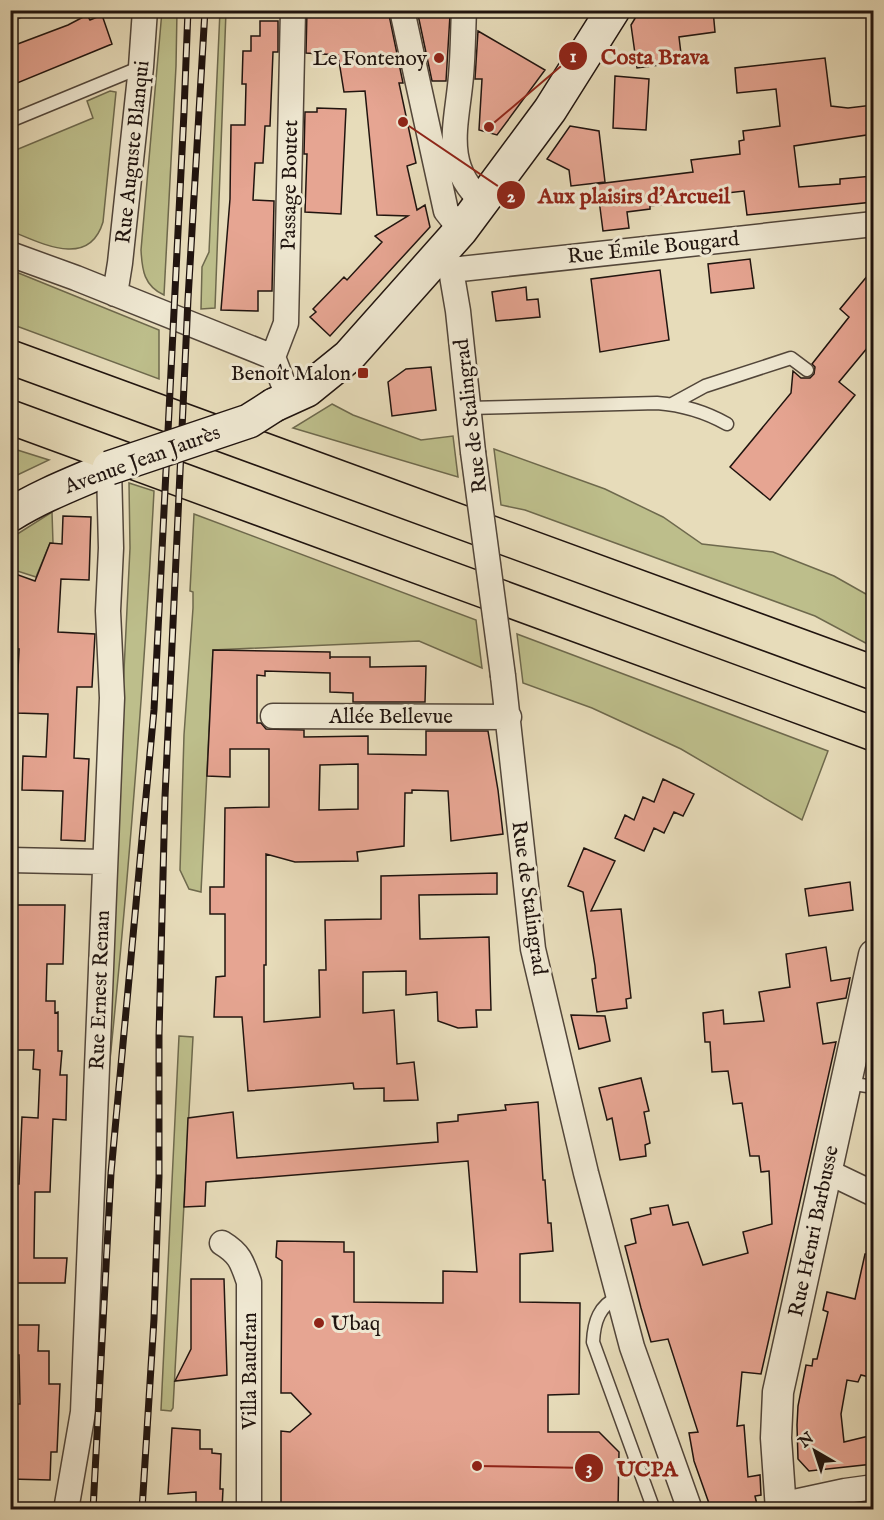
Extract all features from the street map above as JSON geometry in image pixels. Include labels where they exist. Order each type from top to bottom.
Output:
[{"type":"highway","points":[[10,357],[873,673]]},
{"type":"highway","points":[[10,417],[873,734]]},
{"type":"main road","name":"Avenue Jean Jaurès","points":[[10,515],[33,501],[110,468],[249,421],[320,381],[444,264],[461,230],[550,110],[613,10]]},
{"type":"main road","name":"Avenue Jean Jaurès","points":[[10,495],[137,444],[243,408],[281,402]]},
{"type":"street","name":"Rue Auguste Blanqui","points":[[115,294],[141,67],[145,10]]},
{"type":"street","name":"Passage Boutet","points":[[273,357],[286,323],[293,10]]},
{"type":"street","points":[[402,10],[446,211],[461,230]]},
{"type":"street","points":[[464,10],[461,77],[455,130],[459,169],[463,181],[483,202]]},
{"type":"street","points":[[419,83],[429,103],[437,105],[444,104],[454,96],[461,77]]},
{"type":"street","name":"Rue Émile Bougard","points":[[444,264],[873,224]]},
{"type":"street","points":[[10,254],[273,357],[281,402]]},
{"type":"street","name":"Rue de Stalingrad","points":[[444,264],[458,310],[473,452],[509,717],[533,949],[618,1297],[633,1347],[690,1509]]},
{"type":"street","name":"Rue Ernest Renan","points":[[66,1509],[83,1412],[112,698],[108,611],[111,548],[110,468]]},
{"type":"street","name":"Allée Bellevue","points":[[273,716],[509,717]]},
{"type":"street","points":[[10,860],[104,862]]},
{"type":"street","name":"Rue Henri Barbusse","points":[[781,1507],[776,1438],[778,1392],[826,1171],[859,1085],[873,955]]},
{"type":"street","points":[[826,1171],[873,1194]]},
{"type":"street","name":"Villa Baudran","points":[[222,1243],[235,1251],[243,1264],[249,1282],[249,1509]]},
{"type":"street","points":[[781,1507],[845,1491],[873,1488]]},
{"type":"lane","points":[[10,15],[21,10]]},
{"type":"lane","points":[[10,121],[141,67]]},
{"type":"lane","points":[[672,404],[705,386],[791,358],[807,370]]},
{"type":"lane","points":[[468,408],[672,404],[700,411],[727,424]]},
{"type":"lane","points":[[618,1297],[604,1306],[596,1318],[593,1342],[654,1509]]},
{"type":"green space","points":[[162,11],[177,11],[164,295],[152,287],[145,277],[141,250]]},
{"type":"green space","points":[[220,11],[226,11],[215,308],[201,309],[202,267],[209,252]]},
{"type":"green space","points":[[110,91],[116,92],[103,222],[96,236],[87,245],[76,249],[63,249],[11,231],[11,152],[93,118],[87,101]]},
{"type":"green space","points":[[11,270],[159,330],[159,379],[11,324]]},
{"type":"green space","points":[[332,404],[353,415],[421,440],[453,436],[458,477],[293,428]]},
{"type":"green space","points":[[11,448],[49,460],[11,478]]},
{"type":"green space","points":[[494,449],[605,489],[663,517],[702,544],[773,552],[834,576],[873,598],[873,647],[815,616],[525,510],[501,505]]},
{"type":"green space","points":[[129,483],[154,491],[133,805],[104,1118],[130,548]]},
{"type":"green space","points":[[52,512],[53,543],[50,543],[36,577],[11,569],[11,538]]},
{"type":"green space","points":[[194,514],[476,620],[482,668],[419,641],[213,650],[201,892],[189,889],[180,870],[184,735],[193,608],[193,592],[190,591]]},
{"type":"green space","points":[[517,634],[828,751],[802,820],[681,749],[592,708],[523,683]]},
{"type":"green space","points":[[179,1036],[193,1037],[173,1408],[171,1411],[161,1410]]},
{"type":"building","points":[[307,10],[388,10],[403,83],[399,83],[416,163],[407,166],[417,210],[425,205],[430,227],[330,336],[310,317],[316,312],[313,309],[344,277],[347,280],[382,242],[375,236],[408,216],[377,215],[365,91],[344,92],[338,55],[306,53]]},
{"type":"building","points":[[417,10],[442,10],[450,15],[446,81],[432,81]]},
{"type":"building","points":[[640,10],[713,10],[715,32],[679,37],[682,62],[637,68],[631,25]]},
{"type":"building","points":[[87,15],[90,20],[102,15],[112,44],[10,86],[10,53],[17,50],[15,45],[68,25]]},
{"type":"building","points":[[260,21],[278,21],[278,52],[273,52],[270,126],[265,126],[263,163],[255,163],[253,200],[274,201],[272,291],[258,291],[258,311],[221,310],[230,199],[231,125],[245,125],[246,84],[242,84],[243,51],[251,51],[251,36],[260,36]]},
{"type":"building","points":[[478,31],[545,70],[497,135],[479,130],[482,79],[475,79]]},
{"type":"building","points":[[825,58],[831,106],[848,108],[873,105],[873,134],[794,146],[799,187],[840,184],[840,179],[873,176],[873,202],[747,215],[744,191],[692,197],[693,200],[627,212],[629,228],[603,231],[597,184],[693,172],[691,160],[740,154],[739,141],[744,140],[743,131],[780,126],[776,89],[737,93],[735,68]]},
{"type":"building","points":[[615,76],[649,79],[646,130],[613,128]]},
{"type":"building","points":[[317,108],[346,109],[341,214],[305,212],[307,154],[304,154],[305,112],[317,112]]},
{"type":"building","points":[[570,126],[599,131],[605,182],[571,186],[569,170],[547,159]]},
{"type":"building","points":[[750,259],[754,288],[711,293],[708,264]]},
{"type":"building","points":[[873,269],[873,341],[839,382],[855,395],[770,500],[730,467],[791,393],[793,371],[801,378],[810,378],[814,374],[815,367],[812,364],[849,317],[840,309]]},
{"type":"building","points":[[660,270],[669,340],[600,352],[591,279]]},
{"type":"building","points":[[526,287],[527,300],[538,299],[540,317],[496,321],[492,292]]},
{"type":"building","points":[[431,367],[436,410],[392,416],[388,382],[406,369]]},
{"type":"building","points":[[63,516],[91,517],[89,580],[61,579],[58,632],[95,634],[92,687],[77,687],[74,758],[89,759],[85,841],[61,840],[63,791],[22,790],[23,756],[46,757],[48,714],[16,713],[19,649],[10,648],[10,572],[35,581],[50,543],[62,544]]},
{"type":"building","points":[[213,650],[330,652],[330,657],[370,657],[370,667],[426,666],[425,702],[353,702],[353,693],[330,692],[330,673],[265,671],[265,676],[257,675],[257,723],[261,723],[266,729],[304,730],[304,737],[368,736],[368,754],[426,755],[426,731],[488,731],[503,834],[451,841],[448,791],[412,790],[412,793],[405,793],[404,846],[357,852],[358,861],[295,862],[266,854],[264,1022],[320,1017],[319,970],[326,970],[325,920],[381,919],[381,876],[497,873],[497,894],[419,895],[420,939],[489,937],[491,1010],[476,1010],[477,1027],[458,1028],[438,1021],[437,992],[406,995],[406,971],[363,972],[363,1013],[394,1010],[397,1064],[414,1062],[418,1100],[384,1101],[384,1088],[354,1089],[353,1083],[248,1091],[242,1017],[214,1017],[216,977],[225,976],[225,914],[210,914],[210,887],[224,887],[225,808],[269,807],[269,749],[230,749],[230,777],[207,776]],"holes":[[[358,764],[358,809],[319,810],[320,765]]]},
{"type":"building","points":[[663,779],[694,794],[683,816],[674,812],[664,833],[654,828],[644,851],[615,838],[625,815],[634,820],[643,797],[654,802]]},
{"type":"building","points":[[584,848],[615,861],[591,911],[621,909],[631,998],[626,999],[627,1008],[597,1012],[592,979],[596,978],[595,966],[583,892],[568,886]]},
{"type":"building","points":[[850,882],[853,910],[809,916],[805,889]]},
{"type":"building","points":[[10,905],[65,905],[63,964],[47,964],[46,1001],[55,1001],[55,1013],[58,1012],[58,1051],[62,1051],[60,1075],[67,1075],[66,1120],[53,1119],[50,1192],[35,1192],[34,1258],[67,1258],[65,1283],[10,1283],[10,1184],[19,1184],[22,1117],[38,1118],[40,1070],[33,1069],[34,1050],[13,1050],[15,998],[11,998]]},
{"type":"building","points":[[826,947],[831,981],[850,978],[846,998],[817,1003],[823,1044],[836,1042],[761,1374],[742,1372],[737,1426],[744,1425],[748,1477],[760,1475],[761,1495],[755,1496],[758,1509],[711,1509],[694,1461],[689,1433],[698,1432],[668,1339],[651,1342],[625,1246],[636,1243],[631,1219],[651,1214],[650,1208],[668,1205],[673,1225],[688,1222],[703,1265],[748,1253],[743,1232],[772,1224],[769,1171],[761,1172],[759,1156],[750,1156],[742,1103],[733,1104],[728,1071],[712,1072],[710,1042],[705,1042],[703,1013],[723,1010],[724,1024],[764,1021],[759,992],[790,987],[786,954]]},
{"type":"building","points":[[571,1015],[605,1016],[610,1041],[579,1049]]},
{"type":"building","points":[[641,1078],[649,1111],[644,1112],[650,1143],[645,1145],[646,1156],[620,1160],[612,1118],[607,1120],[599,1088]]},
{"type":"building","points":[[538,1102],[543,1180],[545,1180],[548,1223],[551,1223],[553,1251],[520,1254],[520,1302],[580,1303],[579,1394],[548,1395],[548,1432],[599,1432],[619,1452],[618,1509],[281,1509],[281,1431],[290,1432],[311,1414],[291,1393],[281,1393],[282,1261],[276,1257],[277,1241],[344,1242],[344,1252],[354,1252],[354,1302],[443,1303],[443,1271],[477,1272],[468,1161],[206,1182],[205,1206],[184,1207],[188,1118],[233,1112],[237,1158],[438,1142],[437,1123],[458,1121],[458,1115],[506,1110],[505,1105]]},
{"type":"building","points":[[865,1254],[873,1254],[873,1378],[861,1375],[858,1382],[847,1380],[841,1414],[844,1442],[873,1435],[873,1464],[809,1471],[798,1459],[797,1425],[798,1406],[806,1365],[812,1366],[813,1359],[817,1359],[828,1312],[823,1310],[827,1292],[855,1299]]},
{"type":"building","points":[[191,1279],[224,1279],[227,1375],[175,1381],[191,1349]]},
{"type":"building","points":[[10,1325],[39,1325],[38,1351],[49,1351],[49,1384],[60,1384],[57,1452],[51,1452],[50,1480],[10,1479],[10,1404],[20,1404],[19,1355],[10,1355]]},
{"type":"building","points":[[172,1428],[200,1430],[200,1449],[212,1449],[212,1453],[221,1454],[222,1509],[196,1509],[196,1492],[168,1494]]},
{"type":"railway","points":[[93,1510],[111,1173],[154,710],[188,10]]},
{"type":"railway","points":[[142,1510],[154,1319],[159,1177],[159,1035],[165,797],[188,299],[205,10]]},
{"type":"place","name":"Le Fontenoy","points":[[439,58]]},
{"type":"place","name":"Aux plaisirs d'Arcueil","points":[[403,122]]},
{"type":"place","name":"Costa Brava","points":[[489,127]]},
{"type":"place","name":"Benoît Malon","points":[[363,373]]},
{"type":"place","name":"Ubaq","points":[[319,1323]]},
{"type":"place","name":"UCPA","points":[[477,1466]]}]
